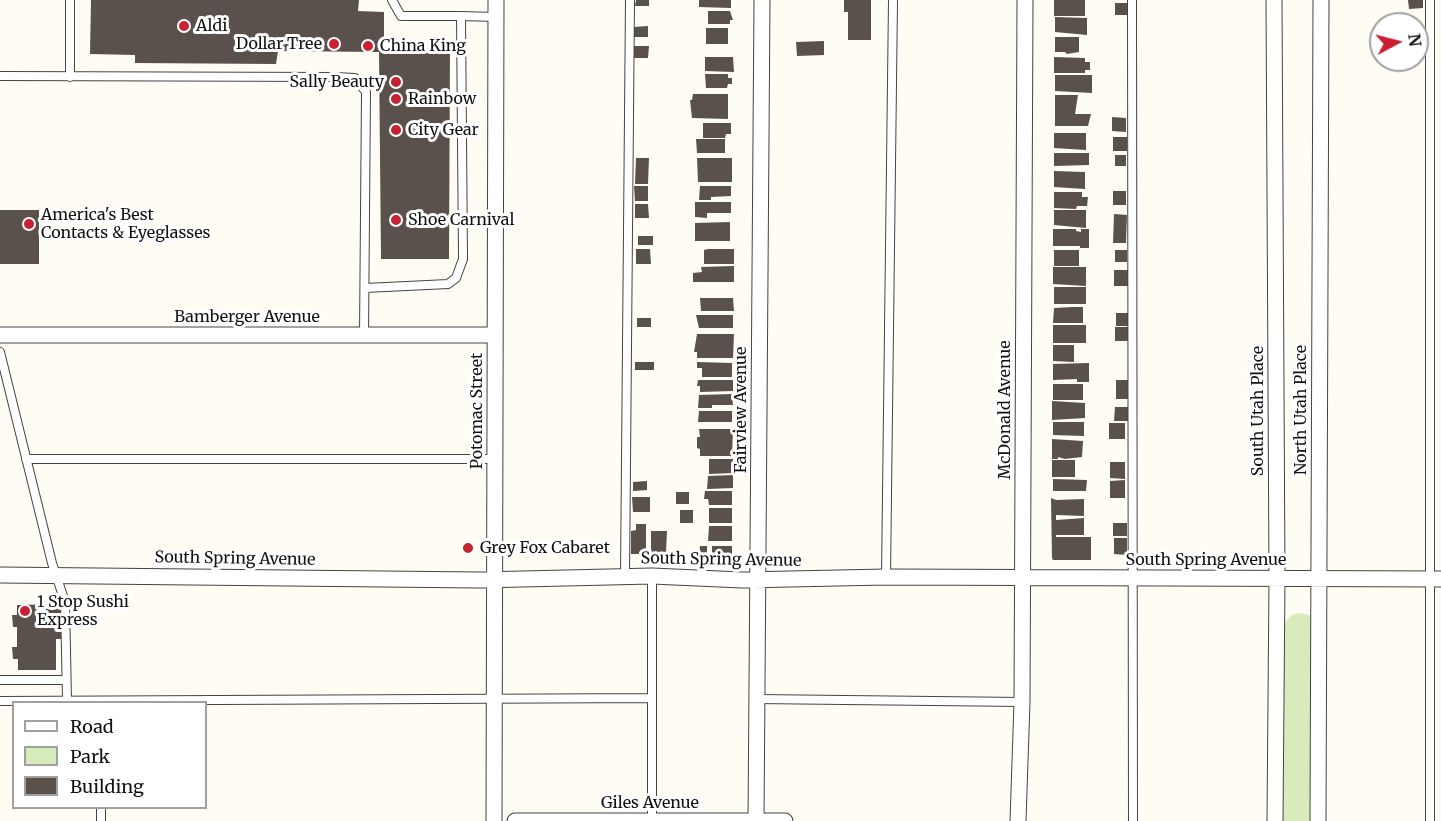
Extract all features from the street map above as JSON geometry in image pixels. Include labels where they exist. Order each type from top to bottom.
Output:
[{"type":"street","name":"Potomac Street","points":[[494,821],[496,0]]},
{"type":"street","name":"Fairview Avenue","points":[[756,821],[762,0]]},
{"type":"street","name":"McDonald Avenue","points":[[1018,821],[1022,702],[1026,0]]},
{"type":"street","name":"South Utah Place","points":[[1274,0],[1277,578],[1275,821]]},
{"type":"street","name":"North Utah Place","points":[[1318,821],[1321,0]]},
{"type":"street","name":"Bamberger Avenue","points":[[0,335],[495,335]]},
{"type":"street","name":"South Spring Avenue","points":[[0,575],[495,580],[625,576],[759,579],[886,577],[1436,579]]},
{"type":"street","name":"Giles Avenue","points":[[515,821],[785,821]]},
{"type":"lane","points":[[69,77],[70,0]]},
{"type":"lane","points":[[392,0],[401,16],[496,17]]},
{"type":"lane","points":[[625,576],[630,0]]},
{"type":"lane","points":[[886,577],[892,0]]},
{"type":"lane","points":[[1132,0],[1133,821]]},
{"type":"lane","points":[[1430,0],[1436,579],[1430,821]]},
{"type":"lane","points":[[365,288],[448,284],[456,278],[463,259],[461,16]]},
{"type":"lane","points":[[0,76],[335,76],[355,78],[366,92],[364,335]]},
{"type":"lane","points":[[0,352],[65,602],[66,700]]},
{"type":"lane","points":[[26,459],[495,459]]},
{"type":"lane","points":[[652,576],[652,820]]},
{"type":"lane","points":[[0,680],[66,680]]},
{"type":"lane","points":[[0,700],[652,698]]},
{"type":"lane","points":[[756,699],[1022,702]]},
{"type":"green space","points":[[1298,613],[1310,615],[1314,622],[1313,821],[1283,821],[1283,630],[1288,619]]},
{"type":"building","points":[[91,0],[359,0],[358,11],[384,12],[384,47],[450,49],[449,259],[381,259],[379,52],[278,51],[276,64],[135,63],[135,55],[90,54]]},
{"type":"building","points":[[636,0],[649,0],[649,6],[635,6]]},
{"type":"building","points":[[699,0],[731,0],[731,8],[699,7]]},
{"type":"building","points":[[844,0],[871,0],[871,40],[848,40],[848,12],[844,12]]},
{"type":"building","points":[[1054,0],[1085,0],[1085,16],[1054,16]]},
{"type":"building","points":[[1408,0],[1423,0],[1423,8],[1409,9]]},
{"type":"building","points":[[1115,3],[1128,3],[1128,15],[1115,15]]},
{"type":"building","points":[[708,11],[730,11],[733,20],[730,20],[730,24],[708,24]]},
{"type":"building","points":[[1055,17],[1087,18],[1087,35],[1055,32]]},
{"type":"building","points":[[648,26],[648,37],[634,37],[634,27]]},
{"type":"building","points":[[706,28],[728,28],[728,44],[706,44]]},
{"type":"building","points":[[1055,37],[1079,37],[1079,52],[1067,54],[1055,52]]},
{"type":"building","points":[[824,41],[824,55],[797,56],[796,42]]},
{"type":"building","points":[[634,46],[649,46],[648,58],[634,58]]},
{"type":"building","points":[[705,57],[733,57],[734,72],[705,71]]},
{"type":"building","points":[[1054,57],[1085,58],[1085,62],[1090,62],[1090,70],[1085,70],[1085,73],[1054,73]]},
{"type":"building","points":[[705,74],[728,74],[728,78],[732,78],[732,84],[728,84],[727,88],[706,88]]},
{"type":"building","points":[[1055,75],[1092,75],[1092,93],[1055,91]]},
{"type":"building","points":[[693,94],[728,94],[728,119],[692,118],[690,100]]},
{"type":"building","points":[[1055,95],[1078,95],[1075,114],[1091,114],[1088,126],[1055,126]]},
{"type":"building","points":[[1112,117],[1126,118],[1126,132],[1112,131]]},
{"type":"building","points":[[703,123],[731,123],[731,134],[726,134],[725,138],[703,138]]},
{"type":"building","points":[[1054,133],[1086,133],[1086,150],[1054,148]]},
{"type":"building","points":[[1113,137],[1127,137],[1127,151],[1113,151]]},
{"type":"building","points":[[696,139],[725,139],[725,153],[697,153]]},
{"type":"building","points":[[1054,153],[1089,153],[1089,165],[1054,166]]},
{"type":"building","points":[[1115,155],[1126,155],[1126,166],[1115,166]]},
{"type":"building","points":[[636,158],[649,158],[648,184],[635,184]]},
{"type":"building","points":[[697,158],[732,158],[732,182],[698,182]]},
{"type":"building","points":[[1054,171],[1085,172],[1085,189],[1054,187]]},
{"type":"building","points":[[634,186],[648,186],[648,201],[635,201]]},
{"type":"building","points":[[700,186],[731,186],[731,196],[699,200]]},
{"type":"building","points":[[1113,191],[1126,191],[1126,205],[1113,205]]},
{"type":"building","points":[[1054,192],[1082,192],[1082,197],[1088,197],[1087,206],[1077,206],[1076,209],[1054,208]]},
{"type":"building","points":[[695,202],[731,202],[731,213],[707,213],[707,218],[695,217]]},
{"type":"building","points":[[635,204],[648,204],[649,218],[635,218]]},
{"type":"building","points":[[0,210],[39,210],[39,264],[0,264]]},
{"type":"building","points":[[1054,210],[1086,210],[1086,228],[1054,225]]},
{"type":"building","points":[[1114,214],[1127,215],[1126,243],[1113,243]]},
{"type":"building","points":[[730,222],[730,241],[695,241],[695,223]]},
{"type":"building","points":[[1053,229],[1076,229],[1081,232],[1081,229],[1089,229],[1089,248],[1053,246]]},
{"type":"building","points":[[638,236],[653,236],[653,245],[638,245]]},
{"type":"building","points":[[636,249],[650,249],[651,264],[636,264]]},
{"type":"building","points":[[734,249],[734,264],[704,264],[704,250]]},
{"type":"building","points":[[1054,250],[1079,250],[1079,266],[1054,266]]},
{"type":"building","points":[[1115,250],[1127,250],[1127,262],[1115,262]]},
{"type":"building","points":[[734,266],[734,282],[693,282],[693,273],[702,272],[701,267]]},
{"type":"building","points":[[1053,267],[1086,267],[1086,286],[1053,284]]},
{"type":"building","points":[[1114,270],[1128,270],[1128,286],[1114,286]]},
{"type":"building","points":[[1054,287],[1086,287],[1086,304],[1054,304]]},
{"type":"building","points":[[700,298],[733,298],[734,311],[701,311]]},
{"type":"building","points":[[1083,307],[1083,323],[1053,323],[1054,308]]},
{"type":"building","points":[[1116,313],[1128,313],[1128,326],[1116,326]]},
{"type":"building","points":[[696,315],[733,315],[733,328],[699,328]]},
{"type":"building","points":[[637,318],[651,318],[651,327],[637,327]]},
{"type":"building","points":[[1053,325],[1086,325],[1086,343],[1053,343]]},
{"type":"building","points":[[1115,327],[1129,327],[1129,341],[1115,341]]},
{"type":"building","points":[[697,334],[734,334],[733,358],[697,358],[697,352],[694,352]]},
{"type":"building","points":[[1053,345],[1074,345],[1074,362],[1053,361]]},
{"type":"building","points":[[635,362],[654,362],[654,370],[635,370]]},
{"type":"building","points":[[697,362],[732,363],[732,377],[702,377],[702,368],[697,368]]},
{"type":"building","points":[[1089,363],[1089,382],[1077,382],[1077,379],[1053,380],[1053,364]]},
{"type":"building","points":[[698,380],[733,380],[733,391],[700,392],[700,386],[697,386]]},
{"type":"building","points":[[1116,380],[1129,380],[1129,399],[1116,399]]},
{"type":"building","points":[[1053,384],[1083,384],[1083,400],[1053,400]]},
{"type":"building","points":[[732,394],[733,405],[698,408],[699,395]]},
{"type":"building","points":[[1052,401],[1085,403],[1085,418],[1052,420]]},
{"type":"building","points":[[1115,407],[1128,407],[1129,421],[1114,421]]},
{"type":"building","points":[[699,411],[732,411],[732,422],[698,422]]},
{"type":"building","points":[[1053,422],[1084,422],[1084,436],[1053,435]]},
{"type":"building","points":[[1109,423],[1125,423],[1125,439],[1109,439]]},
{"type":"building","points":[[699,429],[733,429],[732,456],[700,456],[700,449],[697,448],[697,437],[700,437]]},
{"type":"building","points":[[1052,439],[1083,441],[1082,457],[1052,459]]},
{"type":"building","points":[[709,459],[733,459],[733,473],[709,474]]},
{"type":"building","points":[[1052,460],[1075,460],[1075,477],[1052,477]]},
{"type":"building","points":[[1110,462],[1125,462],[1125,479],[1110,478]]},
{"type":"building","points":[[733,475],[733,488],[707,489],[708,476]]},
{"type":"building","points":[[1053,479],[1087,480],[1086,491],[1053,491]]},
{"type":"building","points":[[1125,480],[1125,498],[1110,498],[1110,481]]},
{"type":"building","points":[[647,481],[647,490],[633,491],[633,482]]},
{"type":"building","points":[[705,491],[732,491],[732,505],[709,505],[708,499],[704,499]]},
{"type":"building","points":[[676,492],[689,492],[689,504],[676,504]]},
{"type":"building","points":[[632,497],[650,497],[650,512],[633,512]]},
{"type":"building","points":[[1051,498],[1056,500],[1084,499],[1084,516],[1056,515],[1056,520],[1084,518],[1084,535],[1056,535],[1056,537],[1091,537],[1091,560],[1053,560]]},
{"type":"building","points":[[709,508],[732,508],[732,523],[709,523]]},
{"type":"building","points":[[680,510],[693,510],[693,523],[680,523]]},
{"type":"building","points":[[1113,523],[1127,523],[1127,536],[1113,536]]},
{"type":"building","points":[[636,524],[646,524],[646,554],[631,554],[631,531],[636,530]]},
{"type":"building","points":[[709,526],[732,526],[732,541],[708,541]]},
{"type":"building","points":[[651,531],[667,531],[666,553],[651,553]]},
{"type":"building","points":[[1114,538],[1127,538],[1127,555],[1114,554]]},
{"type":"building","points":[[700,546],[707,546],[707,562],[699,562]]},
{"type":"building","points":[[712,546],[732,546],[732,561],[712,562]]},
{"type":"building","points":[[61,604],[61,639],[56,639],[56,670],[18,670],[18,659],[13,659],[12,647],[17,647],[17,627],[13,627],[12,615],[17,615],[17,605]]},
{"type":"place","name":"Aldi","points":[[184,26]]},
{"type":"place","name":"Dollar Tree","points":[[334,44]]},
{"type":"place","name":"China King","points":[[368,46]]},
{"type":"place","name":"Sally Beauty","points":[[396,82]]},
{"type":"place","name":"Rainbow","points":[[396,99]]},
{"type":"place","name":"City Gear","points":[[396,130]]},
{"type":"place","name":"Shoe Carnival","points":[[396,220]]},
{"type":"place","name":"America's Best Contacts & Eyeglasses","points":[[29,224]]},
{"type":"place","name":"Grey Fox Cabaret","points":[[468,548]]},
{"type":"place","name":"1 Stop Sushi Express","points":[[25,611]]}]
